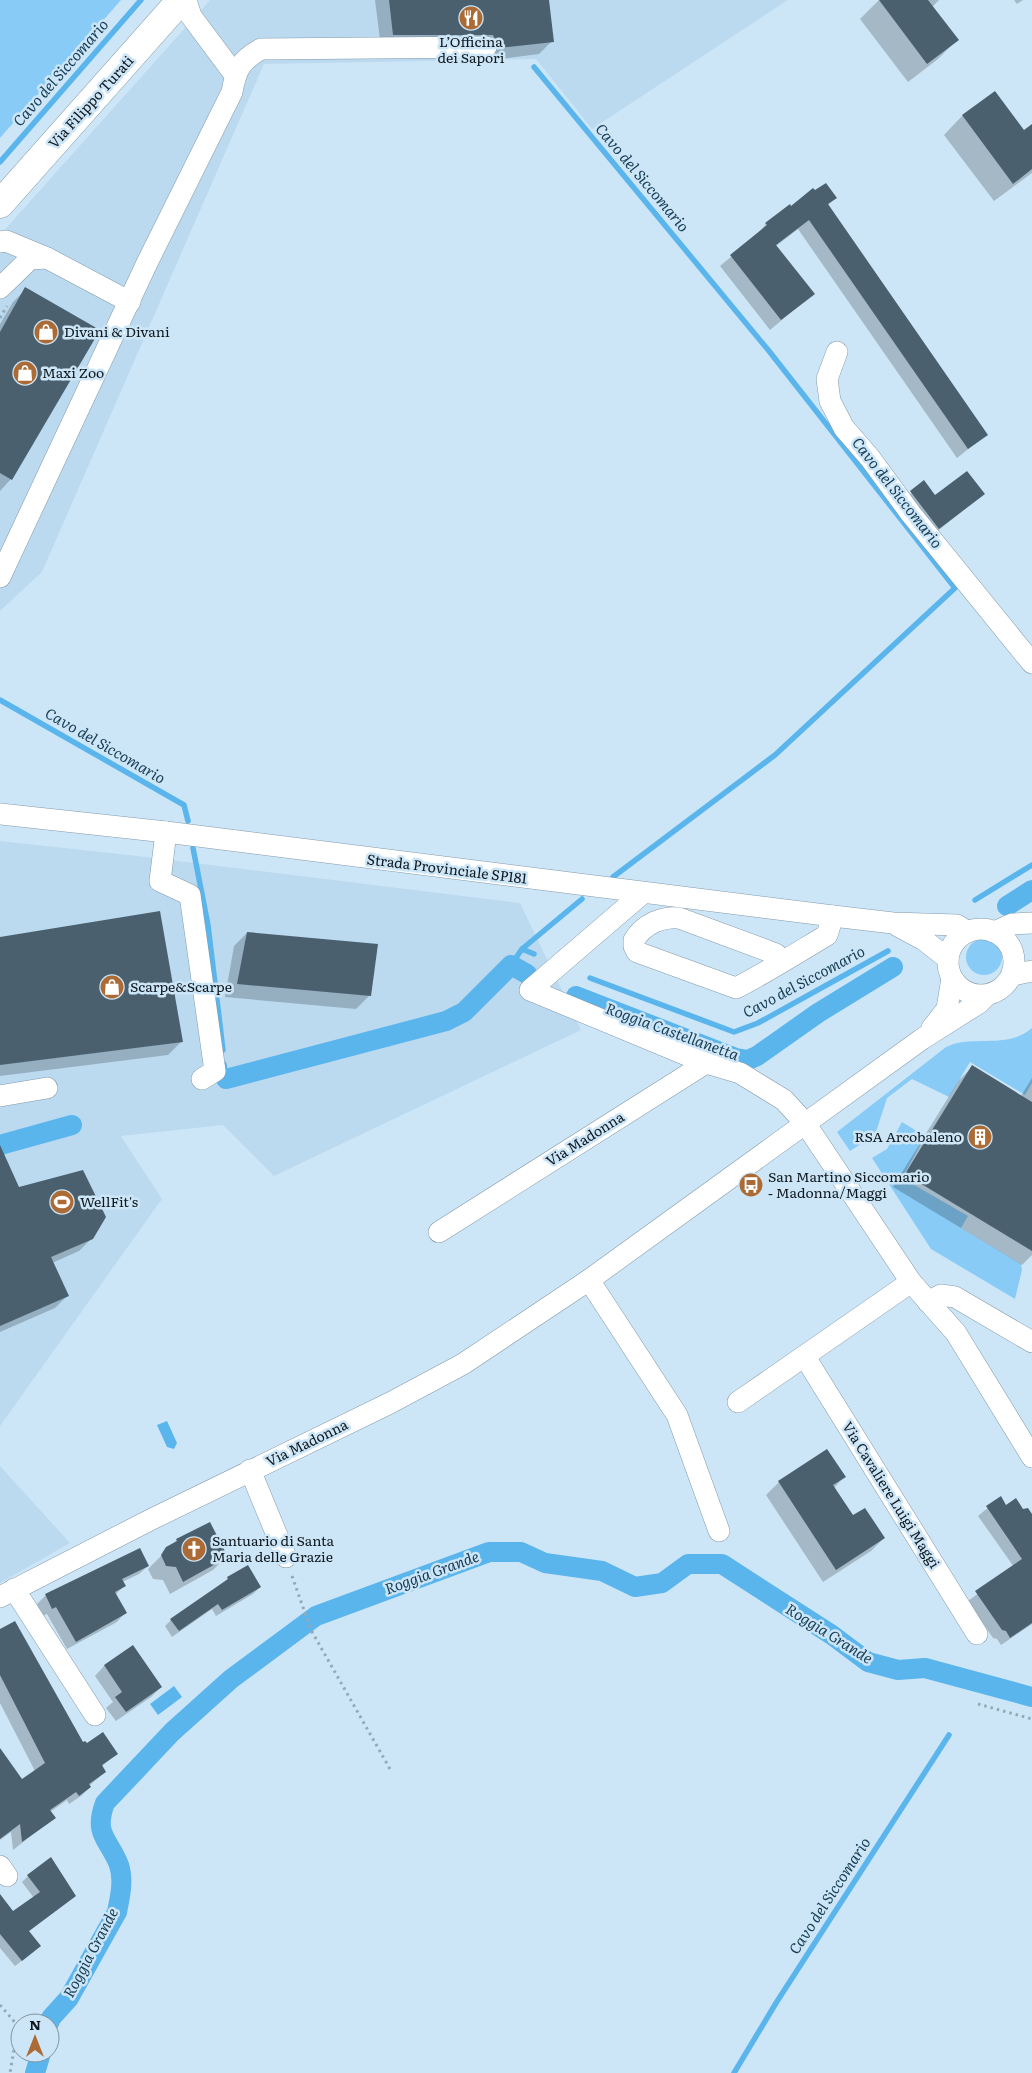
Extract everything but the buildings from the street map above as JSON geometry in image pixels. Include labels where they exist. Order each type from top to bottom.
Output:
[{"type":"main road","name":"Via Filippo Turati","points":[[0,204],[181,0]]},
{"type":"street","points":[[186,0],[191,16],[235,75]]},
{"type":"street","points":[[0,577],[193,167],[232,92],[235,75],[246,58],[261,49],[486,47]]},
{"type":"street","points":[[0,242],[6,241],[47,258],[130,302]]},
{"type":"street","points":[[0,288],[30,259],[47,258]]},
{"type":"street","points":[[837,352],[828,379],[830,401],[844,428],[870,458],[911,514],[1032,663]]},
{"type":"street","name":"Strada Provinciale SP181","points":[[0,814],[166,832],[893,923],[957,926],[968,932]]},
{"type":"street","points":[[166,832],[160,881],[190,895],[215,1071],[202,1079]]},
{"type":"street","points":[[643,893],[530,990],[706,1063],[740,1073],[765,1086],[784,1100],[805,1123],[912,1282],[956,1333],[1032,1457]]},
{"type":"street","points":[[782,961],[776,954],[679,918],[666,916],[658,919],[634,940],[637,952],[736,988],[827,935],[834,916]]},
{"type":"street","name":"Strada Provinciale SP181","points":[[893,923],[924,940],[950,969]]},
{"type":"street","points":[[994,932],[1012,924],[1032,923]]},
{"type":"street","points":[[1022,973],[1015,965],[1012,950],[1003,937],[994,932],[981,929],[968,932],[955,943],[950,969],[961,988],[973,995],[987,995],[997,991],[1032,966]]},
{"type":"street","name":"Via Madonna","points":[[922,1039],[941,1019],[947,1009],[950,969]]},
{"type":"street","name":"Via Madonna","points":[[95,1715],[7,1593],[250,1470],[428,1383],[516,1330],[589,1280],[922,1039],[979,1003],[987,995]]},
{"type":"street","name":"Via Madonna","points":[[439,1232],[706,1063]]},
{"type":"street","points":[[0,1096],[47,1088]]},
{"type":"street","points":[[589,1280],[676,1415],[719,1531]]},
{"type":"street","points":[[738,1402],[912,1282]]},
{"type":"street","points":[[928,1302],[941,1295],[955,1297],[1032,1342]]},
{"type":"street","name":"Via Cavaliere Luigi Maggi","points":[[805,1357],[977,1634]]},
{"type":"street","points":[[250,1470],[286,1556]]},
{"type":"path","points":[[286,1556],[302,1609],[311,1630],[390,1769]]},
{"type":"path","points":[[978,1704],[1032,1719]]},
{"type":"path","points":[[0,2005],[18,2026],[10,2073]]},
{"type":"shaded area","points":[[0,0],[121,0],[0,138]]},
{"type":"shaded area","points":[[210,0],[788,0],[592,129],[536,59],[264,64],[42,572],[0,611],[0,235]]},
{"type":"shaded area","points":[[0,841],[520,903],[581,1030],[274,1176],[223,1125],[121,1136],[162,1199],[0,1426]]},
{"type":"shaded area","points":[[984,939],[996,945],[1002,957],[996,969],[984,975],[972,969],[966,957],[972,945]]},
{"type":"shaded area","points":[[1032,1028],[1032,1083],[1025,1095],[970,1062],[949,1097],[912,1079],[887,1098],[875,1135],[850,1151],[837,1132],[946,1047],[956,1043],[1012,1038],[1022,1035]]},
{"type":"shaded area","points":[[902,1122],[925,1136],[902,1178],[968,1216],[961,1228],[1021,1264],[1022,1270],[1015,1299],[931,1249],[872,1158],[887,1149]]},
{"type":"shaded area","points":[[167,1421],[177,1443],[174,1449],[167,1447],[157,1425]]},
{"type":"shaded area","points":[[0,1466],[70,1543],[0,1583]]},
{"type":"shaded area","points":[[174,1686],[182,1697],[158,1715],[150,1704]]},
{"type":"waterway","name":"Cavo del Siccomario","points":[[0,162],[141,0]]},
{"type":"waterway","name":"Cavo del Siccomario","points":[[534,67],[769,351],[955,588],[775,755],[613,877]]},
{"type":"waterway","name":"Cavo del Siccomario","points":[[0,700],[184,805],[188,821]]},
{"type":"waterway","name":"Cavo del Siccomario","points":[[193,848],[208,925],[223,1050]]},
{"type":"waterway","name":"Cavo del Siccomario","points":[[975,900],[1032,865]]},
{"type":"waterway","name":"Roggia Castellanetta","points":[[1007,906],[1032,890]]},
{"type":"waterway","name":"Cavo del Siccomario","points":[[511,965],[522,949],[582,899]]},
{"type":"waterway","name":"Cavo del Siccomario","points":[[522,949],[534,954]]},
{"type":"waterway","name":"Cavo del Siccomario","points":[[590,978],[734,1032],[758,1023],[888,951]]},
{"type":"waterway","name":"Roggia Castellanetta","points":[[226,1079],[446,1021],[464,1012],[511,965],[527,974]]},
{"type":"waterway","name":"Roggia Castellanetta","points":[[576,996],[736,1058],[748,1060],[757,1056],[818,1013],[893,967]]},
{"type":"waterway","name":"Cavo del Siccomario","points":[[224,1064],[226,1079]]},
{"type":"waterway","name":"Roggia Castellanetta","points":[[0,1145],[72,1125]]},
{"type":"waterway","name":"Roggia Grande","points":[[56,2013],[69,1998],[117,1912],[121,1877],[119,1865],[102,1830],[101,1823],[105,1803],[172,1732],[231,1679],[316,1616],[489,1552],[521,1552],[545,1563],[602,1571],[635,1587],[662,1583],[688,1564],[722,1564],[832,1635],[868,1662],[898,1670],[925,1668],[1032,1697]]},
{"type":"waterway","name":"Cavo del Siccomario","points":[[734,2073],[776,2003],[949,1735]]},
{"type":"waterway","name":"Roggia Grande","points":[[35,2073],[38,2063]]},
{"type":"place","name":"L’Officina dei Sapori","points":[[471,18]]},
{"type":"place","name":"Divani & Divani","points":[[46,332]]},
{"type":"place","name":"Maxi Zoo","points":[[25,373]]},
{"type":"place","name":"Scarpe&Scarpe","points":[[112,987]]},
{"type":"place","name":"RSA Arcobaleno","points":[[980,1137]]},
{"type":"place","name":"San Martino Siccomario - Madonna/Maggi","points":[[751,1185]]},
{"type":"place","name":"WellFit's","points":[[62,1202]]},
{"type":"place","name":"Santuario di Santa Maria delle Grazie","points":[[194,1549]]}]
